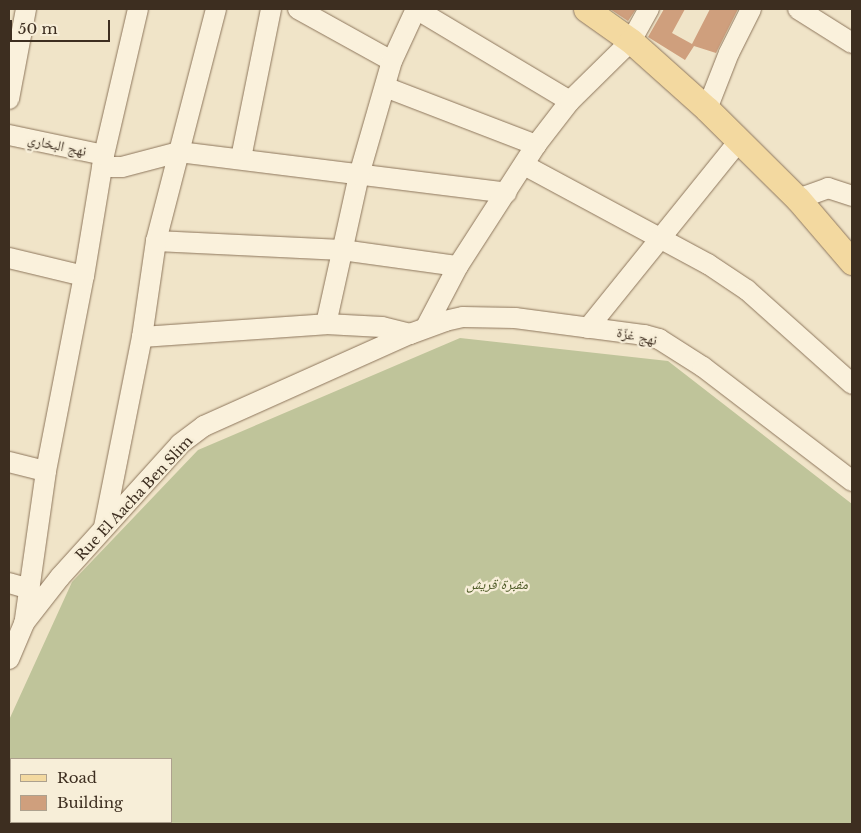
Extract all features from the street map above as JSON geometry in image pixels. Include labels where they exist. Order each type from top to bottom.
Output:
[{"type":"main road","points":[[594,11],[631,41],[739,140],[798,199],[852,262]]},
{"type":"street","points":[[9,100],[15,40],[26,9]]},
{"type":"street","points":[[24,624],[46,471],[84,276],[103,161],[138,9]]},
{"type":"street","points":[[104,528],[142,336],[156,241],[216,9]]},
{"type":"street","points":[[240,158],[271,9]]},
{"type":"street","points":[[298,9],[392,61]]},
{"type":"street","points":[[326,324],[359,175],[392,61],[416,9],[570,101]]},
{"type":"street","points":[[142,336],[326,324],[418,331],[536,145],[570,101],[631,41],[649,9]]},
{"type":"street","points":[[707,109],[729,53],[752,9]]},
{"type":"street","points":[[798,9],[851,39]]},
{"type":"street","points":[[385,87],[536,145]]},
{"type":"street","name":"نهج البخاري","points":[[9,135],[122,167],[179,152]]},
{"type":"street","points":[[588,328],[659,237],[739,140]]},
{"type":"street","points":[[179,152],[240,158],[506,193]]},
{"type":"street","points":[[524,165],[708,264],[747,290],[852,384]]},
{"type":"street","points":[[798,199],[828,188],[852,196]]},
{"type":"street","points":[[156,241],[342,250],[458,266]]},
{"type":"street","points":[[9,258],[84,276]]},
{"type":"street","name":"نهج غزّة","points":[[418,331],[463,317],[492,317],[646,335],[674,347],[852,481]]},
{"type":"street","name":"Rue El Aacha Ben Slim","points":[[9,660],[24,624],[60,577],[180,444],[204,426],[418,331]]},
{"type":"street","points":[[9,462],[46,471]]},
{"type":"street","points":[[9,583],[30,589]]},
{"type":"green space","name":"مقبرة قريش","points":[[460,338],[668,361],[852,504],[852,824],[9,824],[9,720],[72,582],[198,450]]},
{"type":"building","points":[[610,9],[636,9],[628,21]]},
{"type":"building","points":[[664,9],[685,9],[672,33],[692,44],[710,9],[738,9],[716,53],[694,46],[685,60],[648,37]]}]
